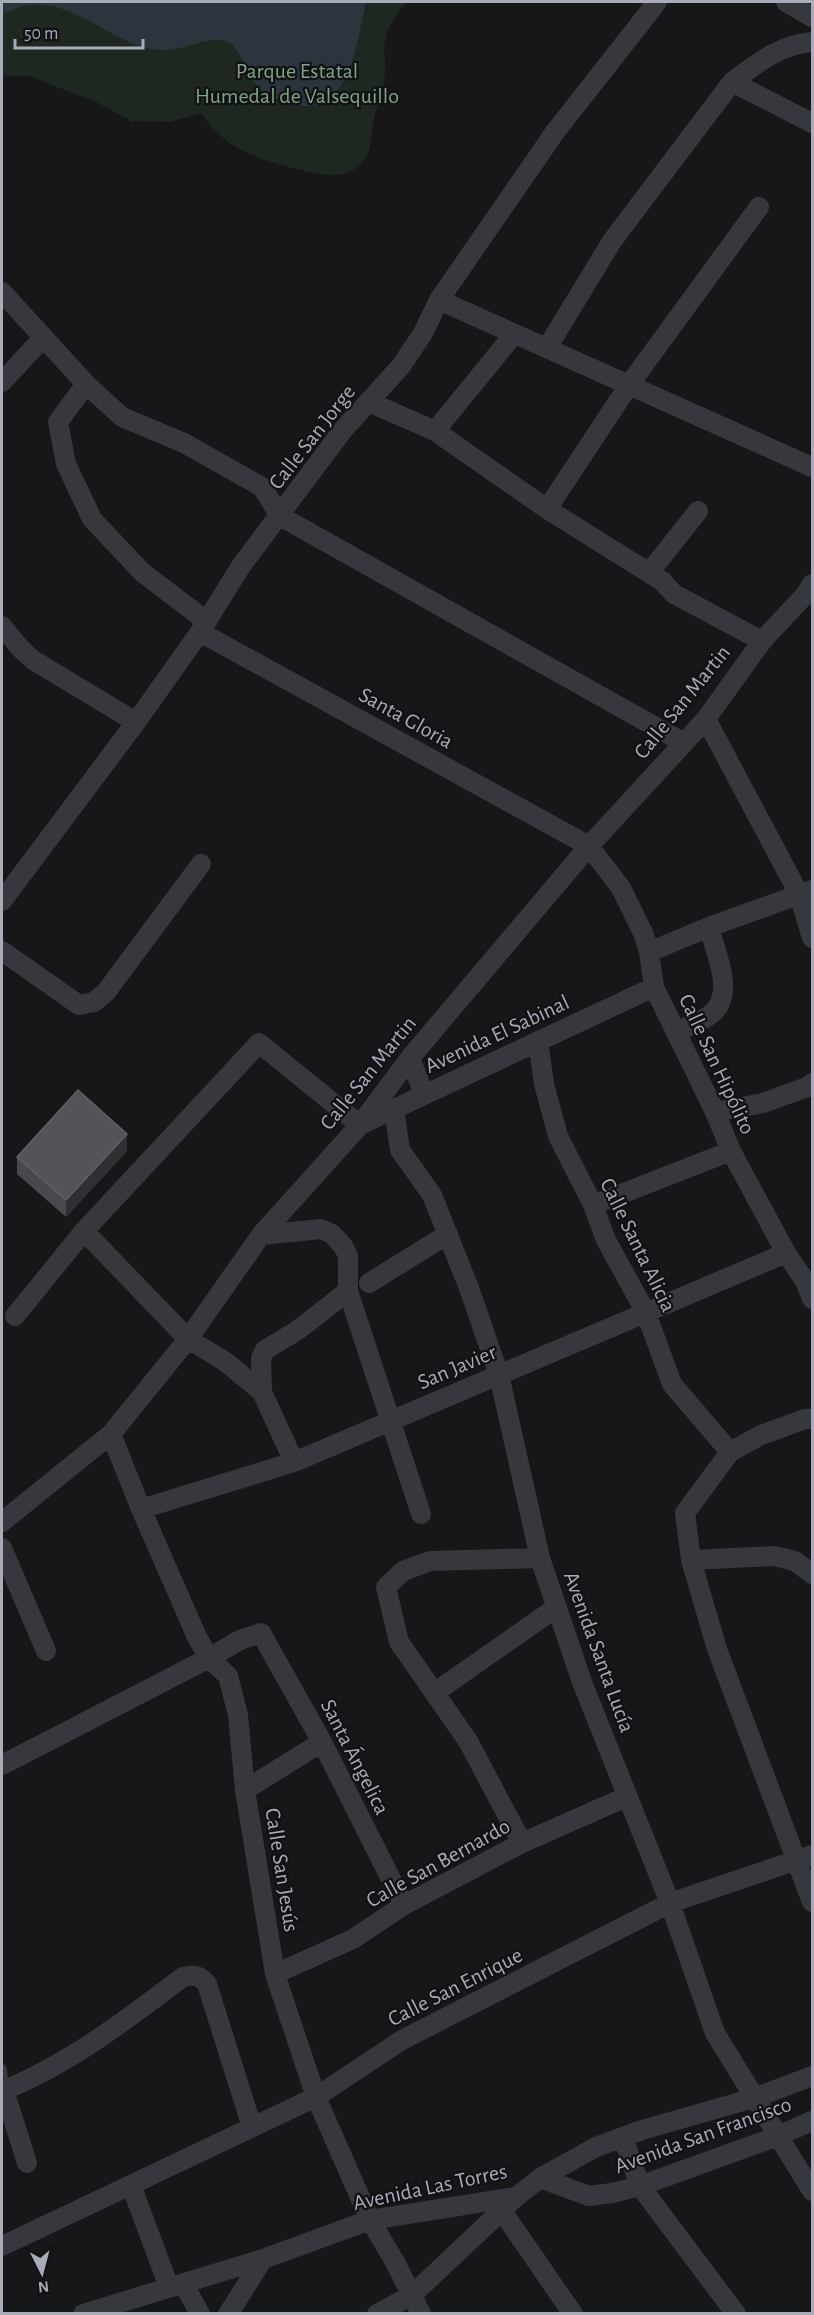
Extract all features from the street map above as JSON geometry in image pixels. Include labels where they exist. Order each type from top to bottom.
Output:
[{"type":"street","name":"Calle San Jorge","points":[[2,901],[136,722],[203,627],[241,566],[343,430],[401,366],[423,333],[439,300],[555,132],[657,2]]},
{"type":"street","points":[[786,2],[813,17]]},
{"type":"street","points":[[547,348],[612,241],[732,82],[761,59],[798,43],[813,42]]},
{"type":"street","points":[[732,82],[813,123]]},
{"type":"street","points":[[547,509],[629,385],[759,207]]},
{"type":"street","points":[[2,292],[86,384],[122,417],[184,443],[262,487],[280,516],[684,743]]},
{"type":"street","points":[[439,300],[813,467]]},
{"type":"street","points":[[435,431],[514,334]]},
{"type":"street","points":[[2,382],[43,338]]},
{"type":"street","name":"Santa Gloria","points":[[86,384],[58,422],[66,464],[92,519],[142,572],[203,627],[589,846]]},
{"type":"street","points":[[369,402],[435,431],[547,509],[662,581],[674,594],[762,641]]},
{"type":"street","points":[[649,573],[698,511]]},
{"type":"street","name":"Calle San Martin","points":[[2,1522],[111,1434],[188,1339],[261,1234],[360,1125],[410,1058],[589,846],[706,719],[762,641],[810,596]]},
{"type":"street","points":[[2,626],[33,660],[136,722]]},
{"type":"street","points":[[706,719],[806,892],[813,938]]},
{"type":"street","name":"Calle San Hipólito","points":[[589,846],[621,888],[644,935],[654,987],[731,1150],[786,1253],[810,1286]]},
{"type":"street","points":[[2,951],[79,1005],[94,1002],[106,992],[201,864]]},
{"type":"street","points":[[649,952],[709,927],[806,892]]},
{"type":"street","points":[[676,1032],[711,1015],[722,998],[724,986],[709,927]]},
{"type":"street","name":"Avenida El Sabinal","points":[[360,1125],[654,987]]},
{"type":"street","name":"Calle Santa Alicia","points":[[538,1041],[544,1084],[558,1136],[593,1205],[606,1240],[646,1312],[672,1384],[730,1452]]},
{"type":"street","points":[[15,1316],[84,1231],[259,1043],[360,1125]]},
{"type":"street","points":[[410,1058],[424,1094]]},
{"type":"street","points":[[715,1112],[763,1103],[813,1083]]},
{"type":"street","name":"Avenida Santa Lucía","points":[[394,1109],[400,1150],[432,1195],[499,1375],[540,1558],[582,1682],[670,1903],[715,2033],[813,2191]]},
{"type":"street","points":[[593,1205],[731,1150]]},
{"type":"street","points":[[261,1234],[321,1229],[332,1234],[343,1245],[348,1256],[363,1271],[369,1283],[367,1298],[356,1318]]},
{"type":"street","points":[[84,1231],[188,1339],[226,1362],[262,1392]]},
{"type":"street","points":[[369,1283],[448,1234]]},
{"type":"street","name":"San Javier","points":[[141,1509],[294,1462],[786,1253]]},
{"type":"street","points":[[348,1256],[348,1291],[421,1514]]},
{"type":"street","points":[[294,1462],[262,1392],[261,1358],[266,1350],[298,1330],[348,1291]]},
{"type":"street","points":[[813,1419],[806,1419],[761,1435],[730,1452],[685,1513],[690,1560],[717,1649],[804,1858],[813,1902]]},
{"type":"street","name":"Calle San Jesús","points":[[111,1434],[141,1509],[198,1637],[209,1658],[228,1676],[238,1715],[245,1791],[274,1974],[316,2097],[370,2220],[421,2313]]},
{"type":"street","points":[[2,1548],[46,1651]]},
{"type":"street","points":[[690,1560],[774,1556],[795,1561],[813,1574]]},
{"type":"street","points":[[522,1844],[468,1741],[399,1642],[386,1587],[403,1571],[429,1561],[540,1558]]},
{"type":"street","points":[[434,1693],[557,1607]]},
{"type":"street","name":"Santa Ángelica","points":[[209,1658],[240,1640],[261,1633],[322,1742],[404,1905]]},
{"type":"street","points":[[2,1765],[209,1658]]},
{"type":"street","points":[[245,1791],[322,1742]]},
{"type":"street","name":"Calle San Bernardo","points":[[274,1974],[353,1939],[404,1905],[522,1844],[627,1797]]},
{"type":"street","name":"Calle San Enrique","points":[[2,2246],[316,2097],[402,2040],[670,1903],[804,1858]]},
{"type":"street","points":[[27,2163],[3,2090],[64,2060],[111,2030],[183,1977],[191,1975],[201,1977],[207,1984],[252,2127]]},
{"type":"street","name":"Avenida Las Torres","points":[[83,2313],[262,2259],[370,2220],[516,2197],[540,2178],[597,2147],[754,2098],[813,2076]]},
{"type":"street","name":"Avenida San Francisco","points":[[540,2178],[589,2196],[612,2193],[640,2186],[813,2121]]},
{"type":"street","points":[[622,2138],[640,2186],[736,2313]]},
{"type":"street","points":[[131,2185],[176,2285],[200,2313]]},
{"type":"street","points":[[377,2313],[412,2295],[516,2197]]},
{"type":"street","points":[[502,2211],[573,2313]]},
{"type":"street","points":[[228,2313],[262,2259]]},
{"type":"lane","points":[[2,2069],[3,2090]]},
{"type":"green space","name":"Parque Estatal Humedal de Valsequillo","points":[[2,2],[406,2],[387,33],[384,48],[384,81],[373,123],[369,150],[362,162],[354,169],[334,175],[300,170],[239,149],[218,134],[201,113],[170,122],[131,121],[96,102],[29,76],[2,77]]},
{"type":"shaded area","points":[[2,2],[366,2],[354,55],[339,89],[327,100],[311,106],[292,104],[264,92],[256,85],[235,48],[226,41],[210,41],[176,49],[159,50],[127,41],[80,16],[48,5],[28,5],[2,14]]},
{"type":"building","points":[[78,1090],[127,1134],[66,1200],[17,1157]]}]
